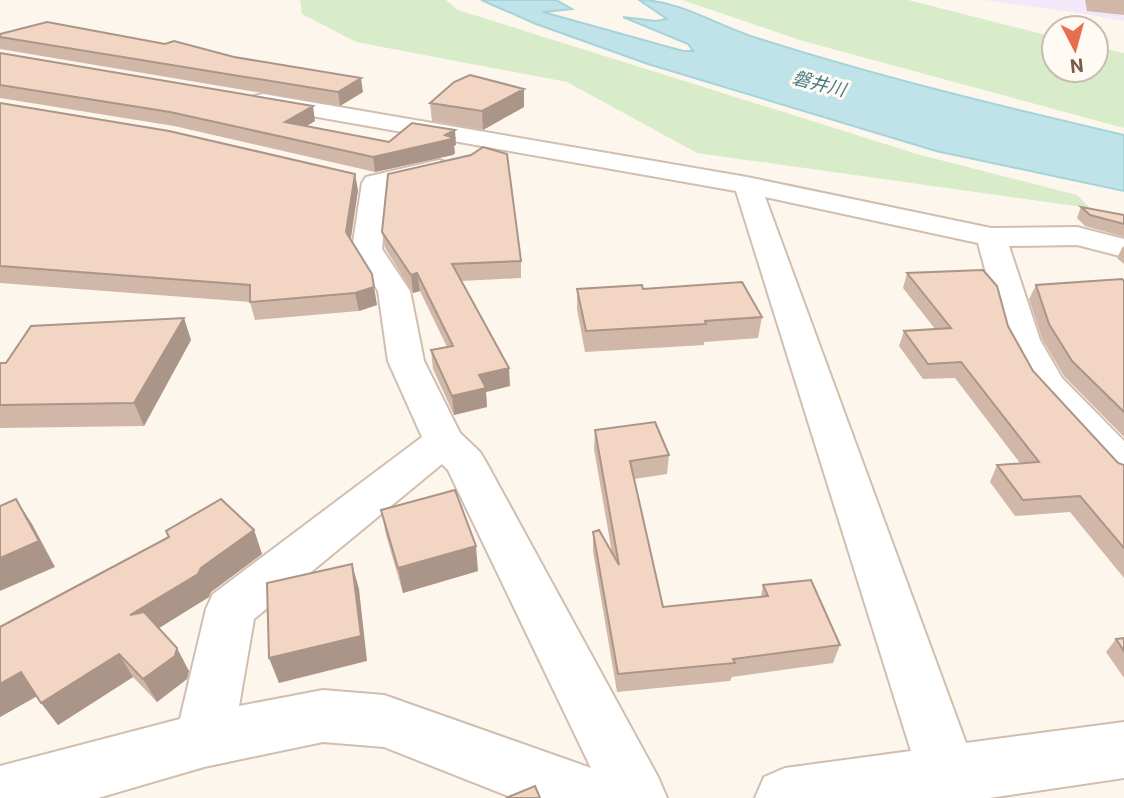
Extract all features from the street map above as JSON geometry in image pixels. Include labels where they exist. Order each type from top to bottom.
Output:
[{"type":"street","points":[[230,96],[747,185],[991,237],[1077,236],[1124,248]]},
{"type":"street","points":[[492,140],[463,163],[362,179],[367,249],[394,291],[406,361],[444,441],[465,462],[637,798]]},
{"type":"street","points":[[747,185],[952,786]]},
{"type":"street","points":[[991,237],[1022,340],[1047,384],[1124,466]]},
{"type":"street","points":[[204,740],[232,609],[444,441]]},
{"type":"street","points":[[0,796],[204,740],[323,716],[384,722],[590,798]]},
{"type":"street","points":[[785,798],[952,786],[1124,750]]},
{"type":"shaded area","points":[[984,0],[1124,0],[1124,21],[1110,18],[1110,14],[1080,13]]},
{"type":"green space","points":[[300,0],[446,0],[458,10],[917,154],[1077,195],[1090,208],[697,153],[567,82],[356,42],[302,14]]},
{"type":"green space","points":[[682,0],[908,0],[1040,33],[1040,84],[1110,84],[1110,50],[1124,53],[1124,128],[803,41]]},
{"type":"water","name":"磐井川","points":[[481,0],[556,0],[572,9],[543,12],[683,51],[693,51],[688,44],[623,17],[656,21],[667,19],[639,0],[669,4],[754,37],[845,65],[1124,135],[1124,191],[936,151],[648,64],[536,24]]},
{"type":"building","points":[[47,22],[165,44],[174,41],[234,57],[361,78],[338,92],[0,37],[0,34]]},
{"type":"building","points":[[0,53],[313,106],[285,122],[389,142],[412,123],[455,130],[445,135],[454,138],[373,157],[170,112],[0,85]]},
{"type":"building","points":[[470,75],[524,89],[482,111],[430,103],[454,82]]},
{"type":"building","points":[[0,103],[169,131],[355,174],[346,232],[372,274],[374,287],[355,293],[250,302],[250,285],[0,266]]},
{"type":"building","points":[[483,147],[507,154],[521,261],[452,264],[509,368],[479,375],[486,388],[452,396],[431,350],[453,346],[417,273],[411,275],[382,232],[388,174],[471,155]]},
{"type":"building","points":[[1081,207],[1124,215],[1124,224],[1090,215]]},
{"type":"building","points":[[983,270],[997,286],[1008,326],[1033,371],[1118,463],[1124,465],[1124,548],[1080,496],[1023,500],[997,465],[1039,462],[961,362],[928,364],[904,331],[951,328],[907,273]]},
{"type":"building","points":[[1122,279],[1124,412],[1072,361],[1049,324],[1036,285]]},
{"type":"building","points":[[742,282],[762,317],[705,321],[706,324],[586,331],[577,289],[642,285],[643,289]]},
{"type":"building","points":[[184,318],[134,403],[0,405],[0,363],[6,363],[31,326]]},
{"type":"building","points":[[655,422],[669,455],[630,461],[663,607],[768,596],[763,585],[811,580],[840,645],[733,659],[735,663],[618,674],[593,532],[599,530],[619,565],[595,430]]},
{"type":"building","points":[[455,490],[476,546],[398,568],[381,510]]},
{"type":"building","points":[[16,499],[39,541],[0,558],[0,506]]},
{"type":"building","points":[[221,499],[254,530],[201,568],[198,574],[130,615],[144,612],[177,648],[175,656],[143,679],[119,654],[41,703],[21,672],[0,684],[0,627],[169,537],[166,531]]},
{"type":"building","points":[[352,564],[361,636],[269,658],[267,583]]},
{"type":"building","points":[[1124,638],[1124,651],[1116,639]]},
{"type":"building","points":[[535,786],[540,798],[506,798]]}]
